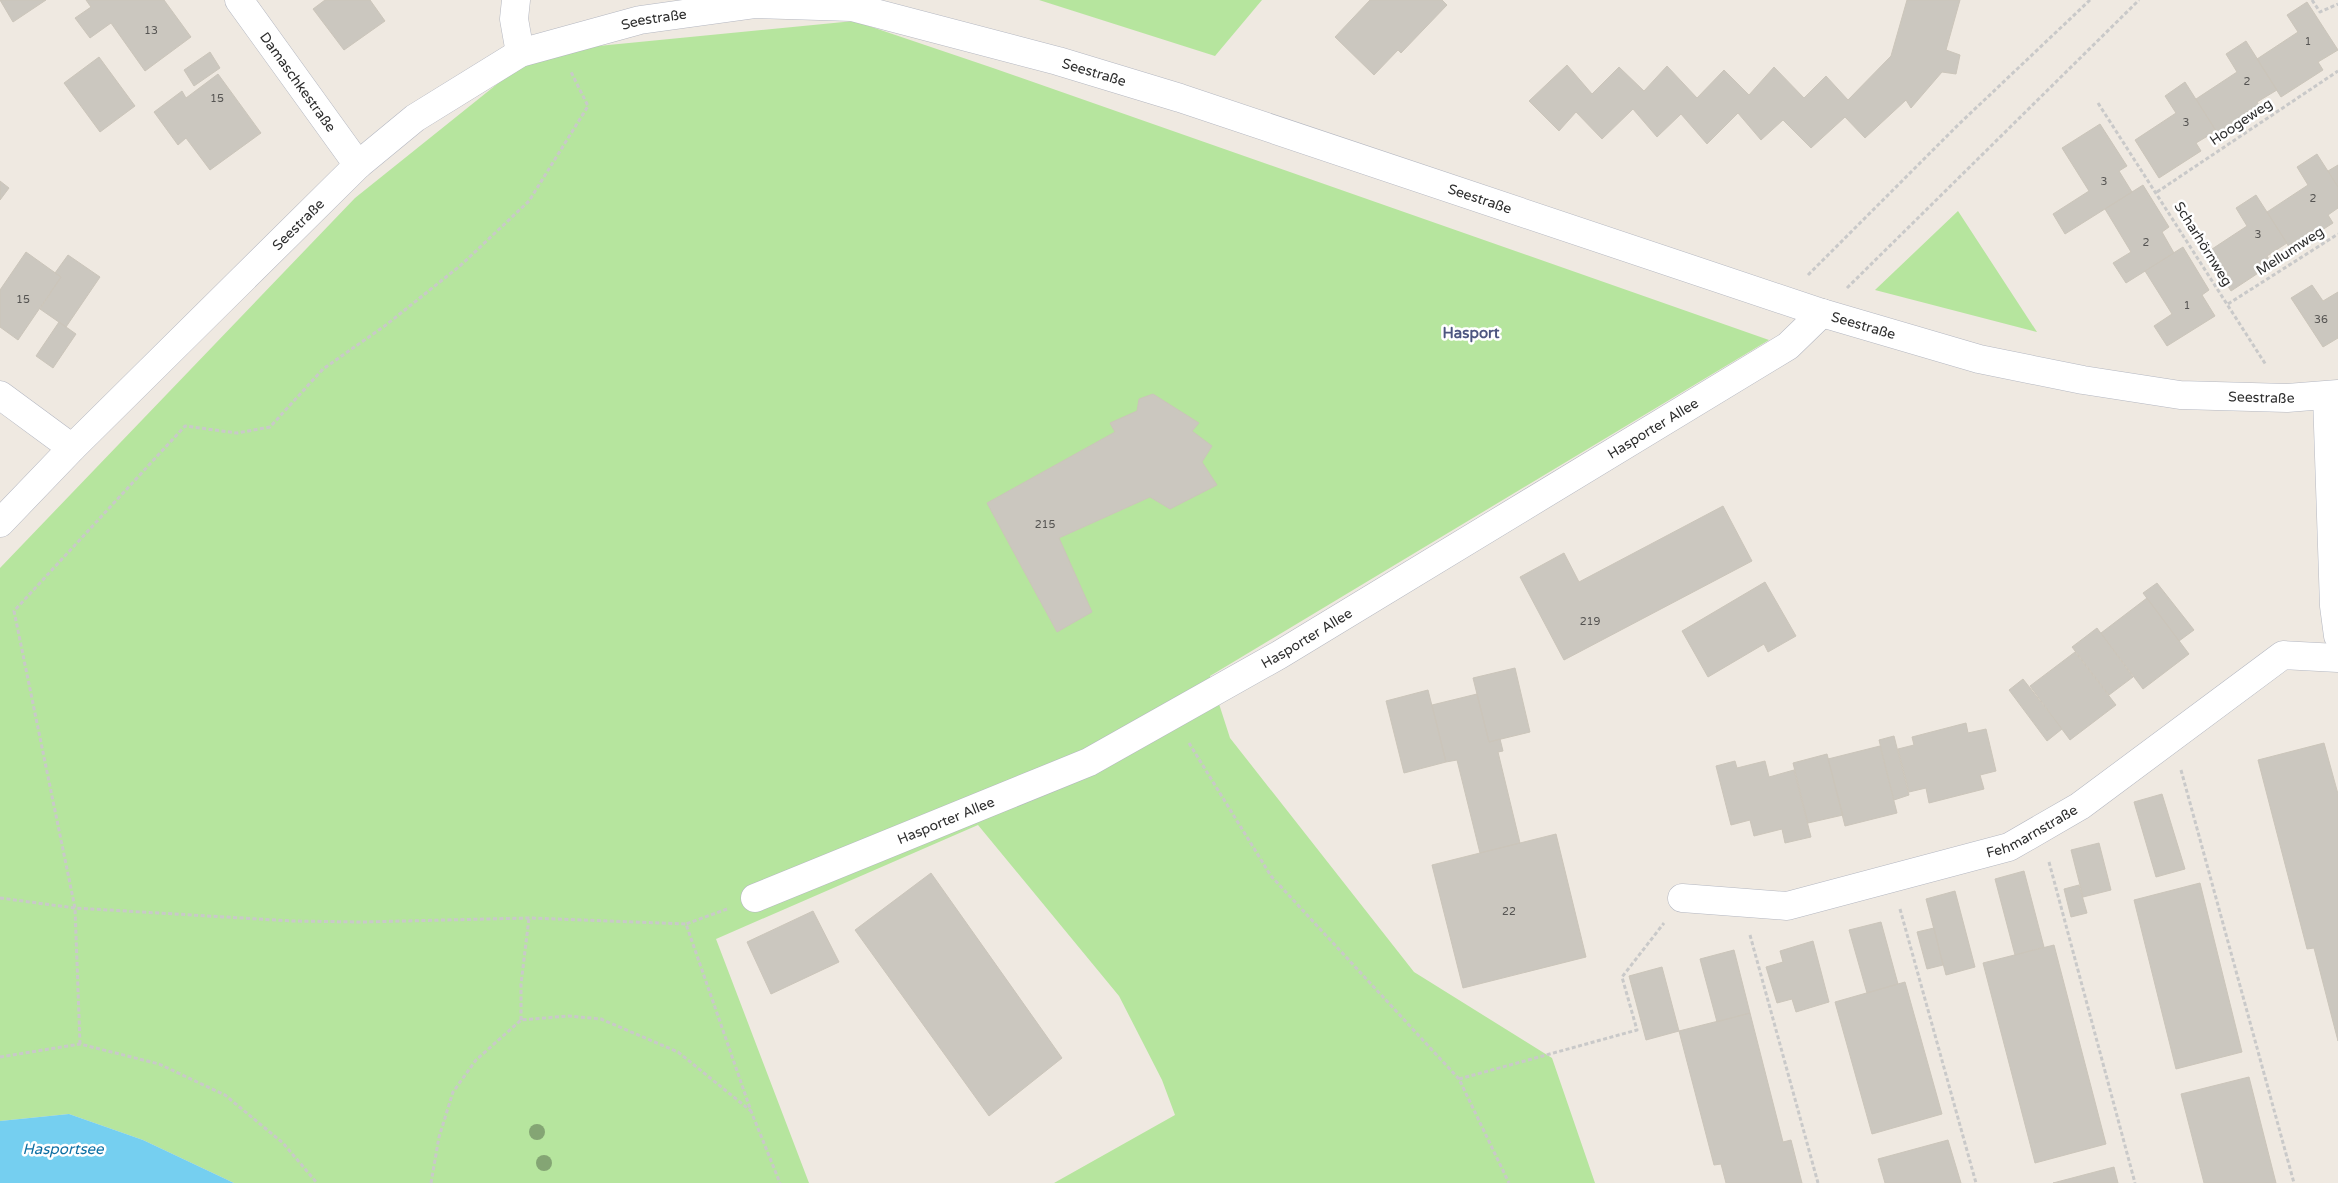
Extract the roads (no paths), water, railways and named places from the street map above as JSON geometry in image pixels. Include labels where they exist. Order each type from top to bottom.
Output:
[{"type":"street","name":"Damaschkestraße","points":[[238,0],[358,165]]},
{"type":"street","points":[[516,0],[514,19],[520,53]]},
{"type":"street","name":"Seestraße","points":[[0,523],[72,448],[358,165],[415,118],[520,53],[640,20],[756,4],[852,8],[1058,61],[1180,98],[1822,313],[1979,358],[2083,380],[2180,395],[2288,398],[2332,395]]},
{"type":"street","name":"Hasporter Allee","points":[[755,898],[1089,762],[1279,655],[1788,346],[1822,313]]},
{"type":"street","points":[[0,395],[72,448]]},
{"type":"street","points":[[2332,395],[2334,606],[2338,636]]},
{"type":"street","name":"Fehmarnstraße","points":[[1682,898],[1787,906],[2009,847],[2080,806],[2283,655],[2338,658]]},
{"type":"water","name":"Hasportsee","points":[[69,1114],[143,1140],[234,1183],[0,1183],[0,1121]]},
{"type":"district","name":"Hasport","points":[[1471,333]]}]
